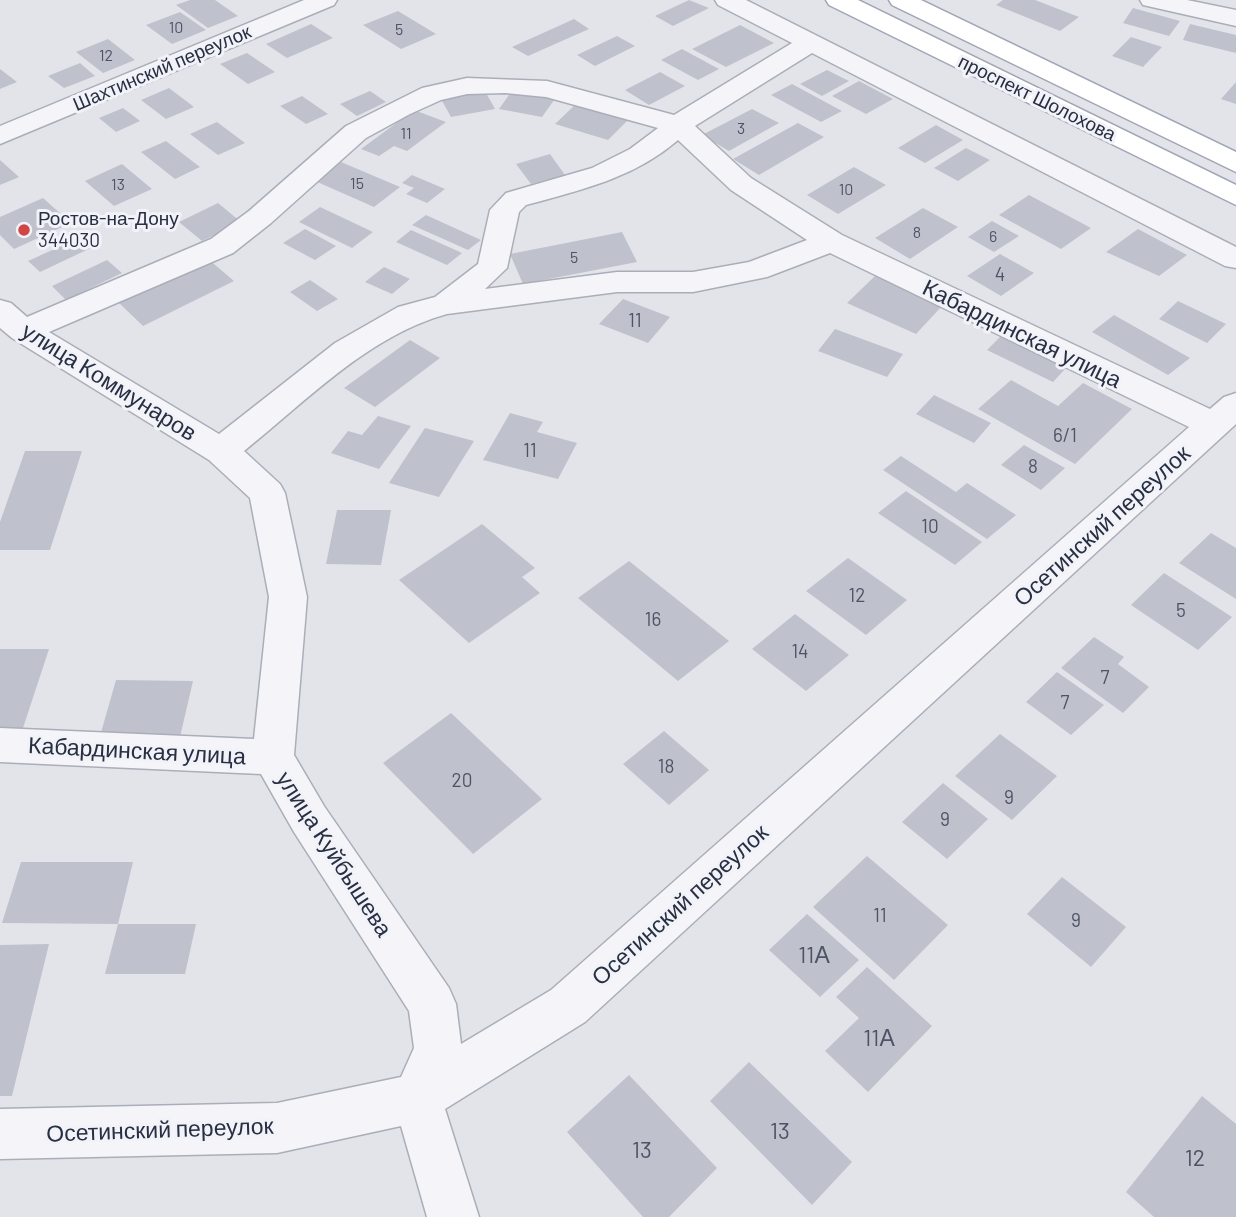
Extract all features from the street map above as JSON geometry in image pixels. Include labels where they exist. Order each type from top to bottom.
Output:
[{"type":"main road","name":"проспект Шолохова","points":[[838,0],[1236,196]]},
{"type":"main road","name":"проспект Шолохова","points":[[901,0],[1236,163]]},
{"type":"street","name":"Шахтинский переулок","points":[[0,136],[325,0]]},
{"type":"street","points":[[727,0],[1236,259]]},
{"type":"street","points":[[1152,0],[1236,18]]},
{"type":"street","points":[[446,304],[492,268],[505,210],[516,198],[610,173],[660,142],[678,125],[811,43]]},
{"type":"street","points":[[11,321],[222,246],[260,217],[356,132],[432,94],[467,86],[505,85],[547,89],[678,125]]},
{"type":"street","name":"Кабардинская улица","points":[[678,125],[741,184],[831,242],[1225,415]]},
{"type":"street","points":[[221,450],[347,351],[409,314],[446,304],[617,282],[693,282],[757,270],[831,242]]},
{"type":"street","name":"улица Коммунаров","points":[[11,321],[221,450]]},
{"type":"street","name":"Осетинский переулок","points":[[0,1134],[277,1128],[417,1098],[568,1006],[1225,415]]},
{"type":"street","name":"улица Куйбышева","points":[[221,450],[267,493],[288,597],[273,757],[309,819],[432,1004],[438,1049],[417,1098]]},
{"type":"street","name":"Кабардинская улица","points":[[0,745],[273,757]]},
{"type":"street","points":[[417,1098],[453,1217]]},
{"type":"building","points":[[190,0],[215,0],[238,16],[208,28],[176,5]]},
{"type":"building","points":[[689,0],[709,8],[673,26],[655,16]]},
{"type":"building","points":[[1003,0],[1035,0],[1079,17],[1060,31],[996,5]]},
{"type":"building","points":[[1133,8],[1180,21],[1169,36],[1123,23]]},
{"type":"building","points":[[398,11],[436,34],[401,49],[363,25]]},
{"type":"building","points":[[180,12],[206,30],[172,44],[146,25]]},
{"type":"building","points":[[574,19],[589,29],[528,56],[512,47]]},
{"type":"building","points":[[311,24],[333,38],[287,58],[266,44]]},
{"type":"building","points":[[1190,24],[1236,35],[1236,53],[1183,40]]},
{"type":"building","points":[[740,25],[774,43],[726,67],[692,49]]},
{"type":"building","points":[[617,36],[635,46],[595,66],[577,55]]},
{"type":"building","points":[[1131,37],[1162,47],[1143,67],[1112,56]]},
{"type":"building","points":[[108,39],[135,60],[103,73],[76,52]]},
{"type":"building","points":[[682,49],[719,69],[698,80],[661,60]]},
{"type":"building","points":[[247,53],[275,72],[248,84],[220,64]]},
{"type":"building","points":[[80,63],[95,76],[64,88],[48,76]]},
{"type":"building","points":[[0,69],[17,82],[0,89]]},
{"type":"building","points":[[827,70],[849,81],[822,96],[800,84]]},
{"type":"building","points":[[660,72],[685,86],[649,105],[625,90]]},
{"type":"building","points":[[859,81],[893,99],[866,114],[832,96]]},
{"type":"building","points":[[1236,82],[1236,104],[1221,99]]},
{"type":"building","points":[[792,84],[842,111],[821,122],[771,95]]},
{"type":"building","points":[[516,85],[559,93],[542,117],[499,109]]},
{"type":"building","points":[[169,88],[194,107],[166,119],[141,100]]},
{"type":"building","points":[[370,91],[386,102],[357,116],[340,104]]},
{"type":"building","points":[[485,91],[495,109],[451,117],[441,99]]},
{"type":"building","points":[[302,96],[328,114],[306,124],[280,106]]},
{"type":"building","points":[[579,101],[631,117],[608,140],[555,124]]},
{"type":"building","points":[[123,108],[140,121],[116,132],[99,118]]},
{"type":"building","points":[[752,109],[779,123],[729,151],[702,135]]},
{"type":"building","points":[[414,110],[446,122],[407,151],[394,146],[379,156],[361,149]]},
{"type":"building","points":[[217,122],[245,143],[218,155],[190,134]]},
{"type":"building","points":[[798,123],[824,137],[759,175],[733,159]]},
{"type":"building","points":[[936,125],[963,140],[925,163],[898,148]]},
{"type":"building","points":[[166,141],[200,167],[175,179],[141,152]]},
{"type":"building","points":[[966,148],[990,160],[958,181],[934,168]]},
{"type":"building","points":[[550,154],[565,175],[531,184],[516,164]]},
{"type":"building","points":[[0,160],[19,177],[0,185]]},
{"type":"building","points":[[341,162],[400,187],[374,207],[315,181]]},
{"type":"building","points":[[122,164],[152,189],[114,206],[85,181]]},
{"type":"building","points":[[854,167],[886,185],[838,214],[807,195]]},
{"type":"building","points":[[412,175],[445,189],[427,203],[406,194],[414,188],[402,183]]},
{"type":"building","points":[[1029,195],[1091,228],[1061,249],[999,215]]},
{"type":"building","points":[[43,198],[71,223],[14,249],[0,235],[0,217]]},
{"type":"building","points":[[218,203],[241,222],[202,241],[179,222]]},
{"type":"building","points":[[320,207],[373,232],[352,248],[299,222]]},
{"type":"building","points":[[923,208],[958,227],[910,259],[875,238]]},
{"type":"building","points":[[426,215],[481,240],[468,250],[412,225]]},
{"type":"building","points":[[992,221],[1019,236],[994,252],[968,237]]},
{"type":"building","points":[[305,229],[336,246],[315,260],[283,243]]},
{"type":"building","points":[[1138,229],[1187,255],[1159,276],[1106,252]]},
{"type":"building","points":[[411,230],[462,253],[447,265],[396,242]]},
{"type":"building","points":[[622,232],[637,262],[523,284],[510,254]]},
{"type":"building","points":[[83,236],[95,246],[40,272],[28,261]]},
{"type":"building","points":[[1000,254],[1034,273],[1001,296],[967,276]]},
{"type":"building","points":[[207,258],[234,281],[143,326],[117,301]]},
{"type":"building","points":[[107,260],[122,273],[66,300],[52,286]]},
{"type":"building","points":[[384,267],[410,279],[392,294],[365,282]]},
{"type":"building","points":[[875,276],[942,306],[916,334],[847,303]]},
{"type":"building","points":[[310,280],[338,299],[317,311],[290,292]]},
{"type":"building","points":[[623,299],[670,317],[648,343],[599,324]]},
{"type":"building","points":[[1178,301],[1226,324],[1207,343],[1159,319]]},
{"type":"building","points":[[1114,315],[1190,358],[1168,375],[1092,332]]},
{"type":"building","points":[[835,329],[903,354],[887,377],[818,351]]},
{"type":"building","points":[[1002,335],[1067,367],[1053,382],[987,350]]},
{"type":"building","points":[[410,340],[440,358],[375,407],[344,388]]},
{"type":"building","points":[[1011,380],[1058,406],[1083,383],[1132,409],[1075,464],[978,409]]},
{"type":"building","points":[[934,395],[991,423],[974,443],[916,414]]},
{"type":"building","points":[[510,413],[543,422],[537,432],[577,443],[558,479],[483,460]]},
{"type":"building","points":[[378,416],[411,426],[379,469],[331,453],[348,431],[362,435]]},
{"type":"building","points":[[425,428],[474,441],[439,497],[389,483]]},
{"type":"building","points":[[1024,445],[1065,468],[1041,490],[1001,465]]},
{"type":"building","points":[[25,451],[82,451],[50,550],[0,550],[0,522]]},
{"type":"building","points":[[901,456],[956,492],[967,483],[1016,515],[987,539],[883,470]]},
{"type":"building","points":[[906,491],[982,542],[955,565],[878,513]]},
{"type":"building","points":[[337,510],[391,510],[381,565],[326,564]]},
{"type":"building","points":[[482,524],[535,568],[522,577],[540,593],[469,643],[399,580]]},
{"type":"building","points":[[1211,533],[1236,548],[1236,599],[1179,563]]},
{"type":"building","points":[[848,558],[907,600],[866,635],[806,591]]},
{"type":"building","points":[[629,561],[729,641],[678,681],[578,598]]},
{"type":"building","points":[[1164,573],[1232,617],[1198,650],[1131,605]]},
{"type":"building","points":[[795,614],[849,655],[806,691],[752,649]]},
{"type":"building","points":[[1094,637],[1124,657],[1118,664],[1149,687],[1123,713],[1061,668]]},
{"type":"building","points":[[0,649],[49,649],[22,731],[0,731]]},
{"type":"building","points":[[1057,672],[1104,705],[1071,735],[1026,702]]},
{"type":"building","points":[[116,680],[193,681],[180,737],[100,736]]},
{"type":"building","points":[[451,713],[542,799],[473,854],[383,763]]},
{"type":"building","points":[[664,731],[709,770],[669,805],[623,764]]},
{"type":"building","points":[[1000,734],[1057,776],[1012,820],[955,776]]},
{"type":"building","points":[[943,783],[988,819],[947,859],[902,822]]},
{"type":"building","points":[[867,856],[948,925],[894,980],[813,907]]},
{"type":"building","points":[[21,862],[133,862],[118,924],[2,923]]},
{"type":"building","points":[[1062,877],[1126,927],[1091,967],[1027,914]]},
{"type":"building","points":[[807,914],[859,960],[820,997],[769,950]]},
{"type":"building","points":[[118,924],[196,924],[185,974],[105,974]]},
{"type":"building","points":[[49,944],[12,1096],[0,1096],[0,945]]},
{"type":"building","points":[[867,967],[932,1026],[868,1092],[825,1051],[859,1018],[836,997]]},
{"type":"building","points":[[749,1062],[852,1162],[812,1205],[710,1101]]},
{"type":"building","points":[[629,1075],[717,1168],[669,1217],[643,1217],[567,1132]]},
{"type":"building","points":[[1202,1096],[1236,1124],[1236,1217],[1154,1217],[1126,1192]]},
{"type":"place","name":"Ростов-на-Дону 344030","points":[[24,230]]}]
